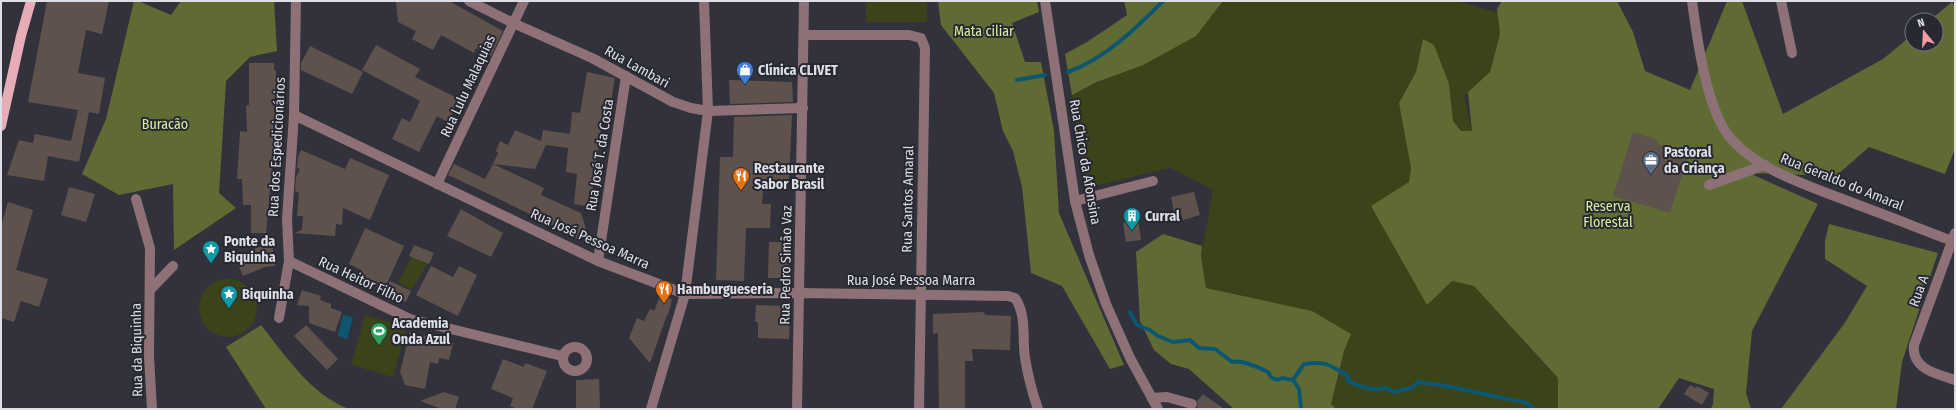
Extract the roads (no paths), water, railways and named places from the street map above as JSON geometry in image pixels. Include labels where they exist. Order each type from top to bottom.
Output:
[{"type":"main road","points":[[21,36],[24,1]]},
{"type":"main road","points":[[1,126],[21,36],[31,1]]},
{"type":"street","name":"Rua dos Espedicionários","points":[[280,318],[289,261],[287,219],[294,115],[296,1]]},
{"type":"street","name":"Rua Lambari","points":[[469,1],[513,23],[592,58],[673,102],[691,108],[708,111],[803,108]]},
{"type":"street","name":"Rua Lulu Malaquias","points":[[437,184],[524,1]]},
{"type":"street","points":[[651,409],[685,294],[708,111],[704,1]]},
{"type":"street","name":"Rua Pedro Simão Vaz","points":[[797,409],[804,1]]},
{"type":"street","name":"Rua Chico da Afonsina","points":[[1046,1],[1075,201],[1089,255],[1106,304],[1130,358],[1158,409]]},
{"type":"street","name":"Rua Geraldo do Amaral","points":[[1692,1],[1697,35],[1709,90],[1728,134],[1744,153],[1765,165],[1810,186],[1954,239]]},
{"type":"street","points":[[1781,1],[1792,54]]},
{"type":"street","name":"Rua Santos Amaral","points":[[804,35],[909,35],[921,38],[925,48],[919,409]]},
{"type":"street","name":"Rua José T. da Costa","points":[[598,261],[626,76]]},
{"type":"street","name":"Rua José Pessoa Marra","points":[[294,115],[598,261],[685,294],[1000,294],[1015,298],[1021,310],[1025,357],[1031,390],[1038,409]]},
{"type":"street","points":[[1709,185],[1765,165]]},
{"type":"street","points":[[1075,201],[1153,181]]},
{"type":"street","name":"Rua da Biquinha","points":[[136,199],[150,248],[149,356],[152,409]]},
{"type":"street","name":"Rua A","points":[[1954,239],[1914,345],[1914,353],[1915,360],[1928,370],[1955,380]]},
{"type":"street","name":"Rua Heitor Filho","points":[[289,261],[410,319],[562,356]]},
{"type":"street","points":[[150,290],[173,266]]},
{"type":"street","points":[[1152,398],[1166,397],[1192,404]]},
{"type":"water","points":[[343,315],[353,317],[347,339],[338,336]]},
{"type":"waterway","points":[[1068,72],[1082,66],[1107,51],[1131,32],[1163,1]]},
{"type":"waterway","points":[[1017,80],[1045,75]]},
{"type":"waterway","points":[[1130,312],[1137,325],[1150,330],[1158,336],[1173,342],[1190,340],[1199,348],[1215,349],[1232,362],[1236,361],[1255,366],[1268,372],[1271,377],[1277,380],[1282,378],[1293,380],[1304,364],[1319,363],[1328,365],[1349,376],[1347,380],[1366,388],[1386,388],[1394,392],[1414,387],[1417,382],[1446,386],[1527,403],[1533,409]]},
{"type":"waterway","points":[[1293,380],[1299,389],[1301,409]]},
{"type":"place","name":"Clínica CLIVET","points":[[745,85]]},
{"type":"place","name":"Pastoral da Criança","points":[[1651,175]]},
{"type":"place","name":"Restaurante Sabor Brasil","points":[[741,191]]},
{"type":"place","name":"Curral","points":[[1132,231]]},
{"type":"place","name":"Ponte da Biquinha","points":[[211,264]]},
{"type":"place","name":"Hamburgueseria","points":[[664,304]]},
{"type":"place","name":"Biquinha","points":[[229,309]]},
{"type":"place","name":"Academia Onda Azul","points":[[379,346]]},
{"type":"park label","name":"Mata ciliar","points":[[984,31]]},
{"type":"park label","name":"Buracão","points":[[165,124]]},
{"type":"park label","name":"Reserva Florestal","points":[[1608,214]]}]
